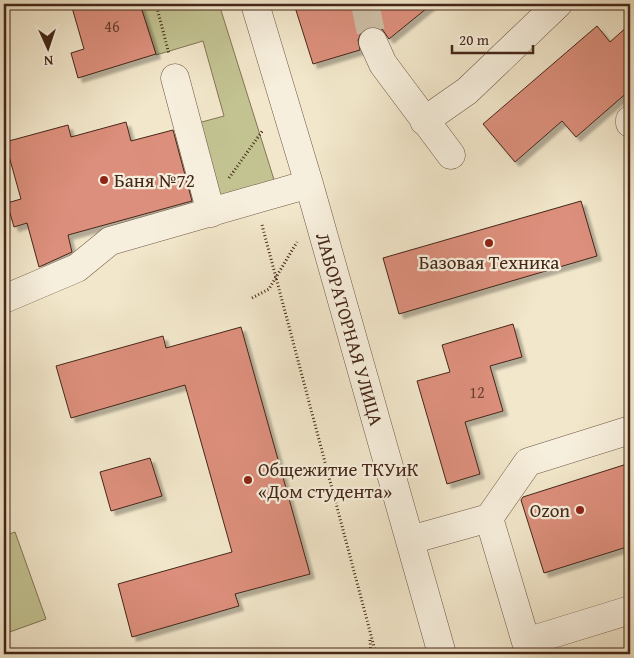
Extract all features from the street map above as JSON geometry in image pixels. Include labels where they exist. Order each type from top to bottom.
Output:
[{"type":"street","name":"ЛАБОРАТОРНАЯ УЛИЦА","points":[[255,4],[309,184],[442,654]]},
{"type":"street","points":[[424,121],[467,91],[558,4]]},
{"type":"street","points":[[373,42],[383,64],[424,121],[451,154]]},
{"type":"street","points":[[176,78],[211,213]]},
{"type":"street","points":[[4,299],[77,268],[110,241],[256,201],[309,184]]},
{"type":"street","points":[[410,540],[489,518],[528,462],[630,430]]},
{"type":"street","points":[[489,518],[526,642],[630,610]]},
{"type":"path","points":[[156,4],[176,78]]},
{"type":"path","points":[[211,213],[216,196],[265,127]]},
{"type":"path","points":[[256,201],[376,654]]},
{"type":"path","points":[[252,298],[268,289],[298,240]]},
{"type":"path","points":[[370,633],[371,654]]},
{"type":"green space","points":[[140,4],[219,4],[276,186],[219,203],[198,123],[224,116],[203,41],[156,55]]},
{"type":"green space","points":[[15,532],[46,619],[4,634],[4,536]]},
{"type":"building","points":[[71,4],[140,4],[156,54],[78,78],[71,53],[84,49]]},
{"type":"building","points":[[294,4],[432,4],[389,39],[382,29],[374,26],[367,28],[361,33],[358,40],[360,50],[313,64]]},
{"type":"building","points":[[630,24],[630,90],[576,137],[562,121],[515,162],[483,124],[597,26],[610,42]]},
{"type":"building","name":"Баня №72","points":[[126,122],[131,141],[173,130],[192,201],[68,235],[72,252],[39,267],[27,223],[14,227],[7,203],[21,199],[5,142],[68,125],[71,137]]},
{"type":"building","points":[[581,201],[597,256],[399,314],[383,258]]},
{"type":"building","points":[[513,324],[522,357],[490,366],[503,411],[465,422],[480,474],[447,484],[417,381],[450,372],[442,345]]},
{"type":"building","name":"Общежитие ТКУиК «Дом студента»","points":[[241,327],[310,574],[235,594],[239,606],[132,637],[118,584],[232,552],[185,385],[71,418],[56,366],[163,336],[166,348]]},
{"type":"building","points":[[150,458],[162,496],[111,511],[100,472]]},
{"type":"building","points":[[630,463],[630,546],[544,573],[521,500],[523,497]]},
{"type":"tunnel","points":[[365,4],[373,42]]},
{"type":"place","name":"Баня №72","points":[[104,180]]},
{"type":"place","name":"Базовая Техника","points":[[489,243]]},
{"type":"place","name":"Общежитие ТКУиК «Дом студента»","points":[[248,480]]},
{"type":"place","name":"Ozon","points":[[580,510]]}]
